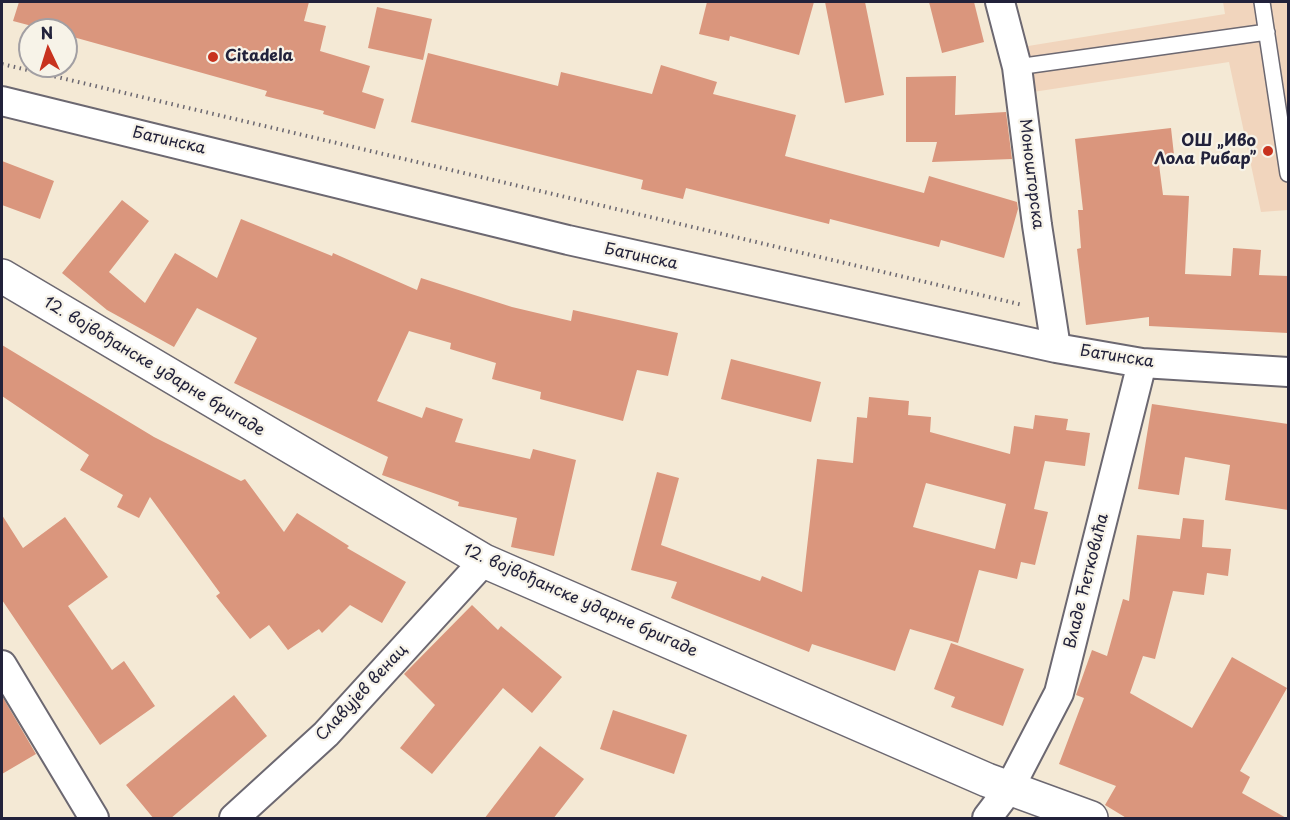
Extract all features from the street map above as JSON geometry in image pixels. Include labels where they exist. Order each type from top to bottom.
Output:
[{"type":"main road","name":"12. војвођанске ударне бригаде","points":[[2,276],[484,561],[1009,789],[1091,819]]},
{"type":"street","name":"Моношторска","points":[[1000,2],[1017,67],[1056,348]]},
{"type":"street","name":"Батинска","points":[[2,101],[568,240],[1056,348],[1142,363],[1288,372]]},
{"type":"street","name":"Владе Ћетковића","points":[[987,819],[1009,789],[1059,693],[1142,363]]},
{"type":"street","name":"Славујев венац","points":[[234,819],[326,734],[484,561]]},
{"type":"street","points":[[2,665],[94,819]]},
{"type":"lane","points":[[1262,2],[1288,174]]},
{"type":"lane","points":[[1017,67],[1267,32]]},
{"type":"path","points":[[2,64],[1050,312]]},
{"type":"shaded area","name":"ОШ „Иво Лола Рибар”","points":[[1223,2],[1288,2],[1288,210],[1261,212],[1229,62],[1033,92],[1022,47],[1225,14]]},
{"type":"building","points":[[19,2],[309,2],[304,21],[326,26],[320,51],[370,66],[362,92],[384,99],[375,129],[323,114],[324,111],[265,96],[267,91],[78,38],[78,18],[18,18],[18,22],[13,21]]},
{"type":"building","points":[[707,2],[814,2],[799,55],[730,36],[729,41],[699,34]]},
{"type":"building","points":[[825,2],[865,2],[884,95],[845,103]]},
{"type":"building","points":[[929,2],[974,2],[984,42],[942,53]]},
{"type":"building","points":[[377,7],[432,19],[423,60],[368,48]]},
{"type":"building","points":[[428,53],[558,86],[561,72],[652,94],[661,65],[717,82],[713,94],[796,115],[785,156],[924,193],[929,176],[1017,202],[1018,209],[1004,258],[941,240],[939,247],[830,219],[829,224],[686,188],[683,199],[641,189],[643,180],[411,122]]},
{"type":"building","points":[[956,76],[955,115],[1006,112],[1012,159],[932,162],[937,142],[906,142],[906,77]]},
{"type":"building","points":[[1171,128],[1174,155],[1158,157],[1163,195],[1189,196],[1185,274],[1231,276],[1233,248],[1261,250],[1259,275],[1288,276],[1288,333],[1149,326],[1149,317],[1086,325],[1077,249],[1081,248],[1078,210],[1083,210],[1075,139]]},
{"type":"building","points":[[2,161],[54,181],[40,219],[2,205]]},
{"type":"building","points":[[122,200],[149,221],[109,272],[145,303],[175,253],[217,278],[241,219],[332,256],[333,253],[417,290],[421,278],[512,307],[571,321],[573,310],[678,333],[668,376],[637,370],[623,421],[540,399],[541,392],[492,379],[496,363],[450,349],[451,343],[409,331],[377,401],[422,418],[426,407],[463,419],[455,442],[530,459],[533,449],[576,460],[554,556],[511,547],[517,518],[458,506],[459,502],[382,475],[388,457],[234,383],[257,338],[197,308],[174,347],[107,310],[62,273]]},
{"type":"building","points":[[2,345],[154,437],[241,481],[245,479],[284,532],[297,513],[349,546],[347,548],[406,582],[382,623],[350,605],[322,633],[319,629],[288,650],[269,625],[250,639],[216,596],[220,593],[150,497],[139,518],[117,507],[123,495],[80,470],[89,455],[2,396]]},
{"type":"building","points":[[731,359],[821,382],[811,422],[721,399]]},
{"type":"building","points":[[869,397],[909,401],[908,415],[931,417],[930,432],[1010,454],[1014,426],[1033,429],[1035,415],[1068,419],[1066,430],[1090,433],[1085,466],[1045,461],[1034,509],[1048,512],[1035,565],[1021,562],[1017,579],[979,570],[958,643],[910,629],[895,671],[812,644],[809,652],[671,598],[677,582],[631,570],[657,472],[679,478],[661,545],[760,581],[762,576],[802,592],[817,459],[853,463],[857,417],[867,418]],"holes":[[[926,483],[1006,504],[995,549],[913,527]]]},
{"type":"building","points":[[1152,404],[1288,424],[1288,510],[1225,500],[1230,465],[1185,457],[1179,495],[1138,489]]},
{"type":"building","points":[[2,515],[23,548],[65,517],[108,577],[68,606],[112,670],[124,661],[155,706],[100,745],[2,600]]},
{"type":"building","points":[[1183,518],[1204,520],[1202,547],[1231,549],[1228,576],[1207,573],[1204,595],[1173,591],[1155,659],[1143,656],[1130,693],[1192,728],[1232,657],[1287,688],[1240,771],[1250,777],[1242,793],[1288,819],[1128,819],[1105,805],[1116,786],[1059,764],[1084,698],[1076,695],[1092,650],[1107,656],[1123,599],[1129,601],[1137,535],[1180,539]]},
{"type":"building","points":[[472,605],[498,630],[501,626],[562,677],[532,713],[503,688],[432,774],[400,748],[435,705],[404,674]]},
{"type":"building","points":[[951,643],[1024,669],[1003,726],[951,707],[955,697],[934,689]]},
{"type":"building","points":[[234,695],[267,736],[170,819],[154,819],[126,785]]},
{"type":"building","points":[[2,696],[36,754],[2,774]]},
{"type":"building","points":[[613,710],[687,735],[674,774],[600,749]]},
{"type":"building","points":[[540,746],[584,779],[553,819],[484,819]]},
{"type":"place","name":"Citadela","points":[[213,57]]},
{"type":"place","name":"ОШ „Иво Лола Рибар”","points":[[1268,151]]}]
